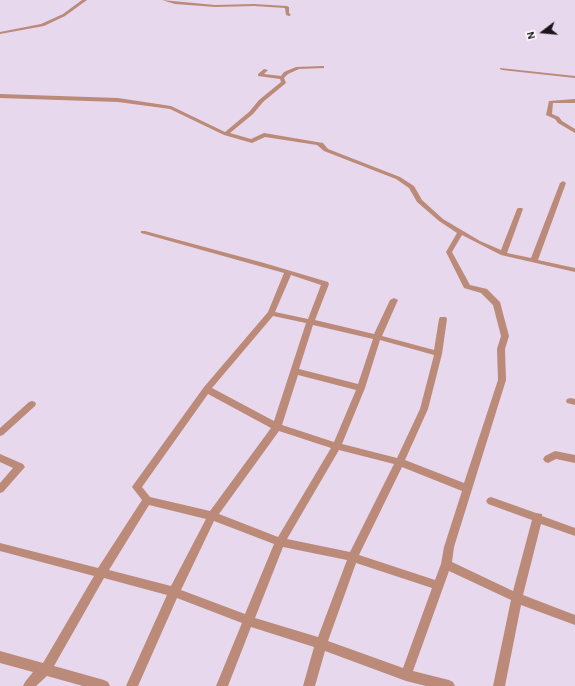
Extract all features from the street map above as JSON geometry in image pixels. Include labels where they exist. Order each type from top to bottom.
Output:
[{"type":"street","points":[[0,33],[42,25],[64,15],[85,0]]},
{"type":"street","points":[[164,0],[175,3],[210,6],[288,7],[287,14],[289,15]]},
{"type":"street","points":[[226,134],[252,113],[261,101],[284,82],[282,78],[286,73],[302,66],[322,66]]},
{"type":"street","points":[[502,69],[575,77]]},
{"type":"street","points":[[266,70],[260,75],[282,78]]},
{"type":"street","points":[[0,96],[118,100],[171,108],[226,134],[252,141],[264,136],[321,144],[326,150],[398,178],[412,187],[419,201],[441,220],[503,254],[575,270]]},
{"type":"street","points":[[575,101],[551,102],[549,115],[557,118],[560,122],[575,131]]},
{"type":"street","points":[[534,260],[563,183]]},
{"type":"street","points":[[503,254],[520,209]]},
{"type":"street","points":[[132,686],[174,592],[212,516],[277,427],[310,323],[325,284],[262,264],[143,232]]},
{"type":"street","points":[[406,675],[437,585],[446,564],[449,547],[502,380],[501,349],[505,336],[497,304],[484,291],[467,286],[449,252],[461,232]]},
{"type":"street","points":[[288,273],[270,313],[207,389],[137,487],[147,500],[212,516],[280,542],[353,557],[437,585]]},
{"type":"street","points":[[222,686],[280,542],[337,446],[361,388],[377,337],[394,300]]},
{"type":"street","points":[[270,313],[377,337],[438,354]]},
{"type":"street","points":[[309,686],[320,644],[353,557],[400,462],[424,408],[438,354],[443,319]]},
{"type":"street","points":[[295,371],[361,388]]},
{"type":"street","points":[[207,389],[277,427],[337,446],[400,462],[468,489]]},
{"type":"street","points":[[0,433],[32,404]]},
{"type":"street","points":[[548,459],[555,455],[575,459]]},
{"type":"street","points":[[0,458],[20,467],[0,489]]},
{"type":"street","points":[[29,686],[34,678],[46,669],[101,573],[147,500]]},
{"type":"street","points":[[491,501],[538,517],[575,532]]},
{"type":"street","points":[[499,686],[517,598],[538,517]]},
{"type":"street","points":[[0,547],[174,592],[249,621],[320,644],[406,675],[449,686]]},
{"type":"street","points":[[446,564],[517,598],[575,620]]},
{"type":"street","points":[[0,657],[104,686]]}]
